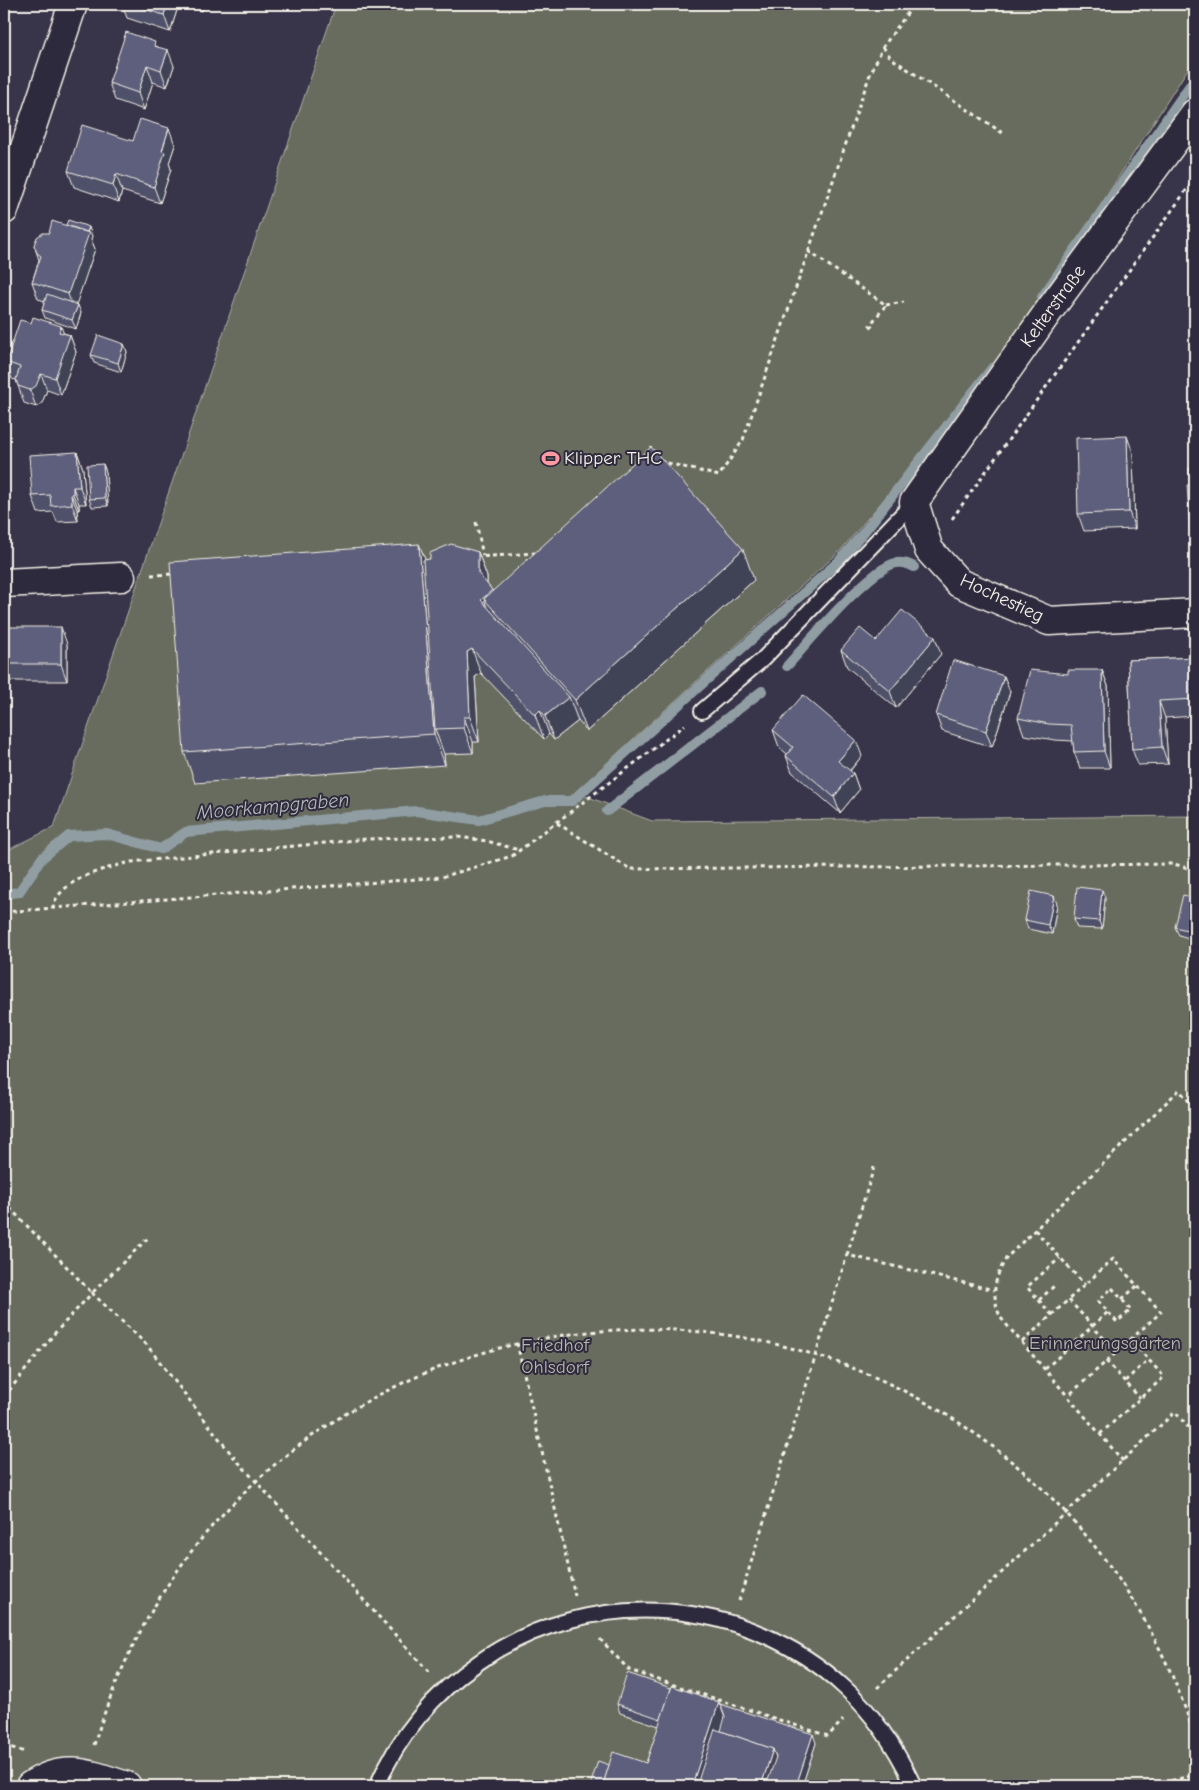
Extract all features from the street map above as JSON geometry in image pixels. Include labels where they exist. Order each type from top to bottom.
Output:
[{"type":"street","points":[[4,210],[74,4]]},
{"type":"street","name":"Kelterstraße","points":[[914,502],[1048,312],[1195,113]]},
{"type":"street","name":"Hochestieg","points":[[914,502],[929,550],[959,583],[1049,621],[1195,613]]},
{"type":"street","points":[[4,582],[121,576]]},
{"type":"street","points":[[30,1786],[50,1775],[62,1772],[85,1773],[128,1786]]},
{"type":"lane","points":[[702,711],[763,659],[914,502]]},
{"type":"lane","points":[[377,1786],[389,1760],[424,1711],[468,1669],[502,1646],[540,1629],[580,1617],[620,1610],[662,1610],[702,1615],[760,1632],[797,1651],[830,1675],[874,1719],[894,1748],[914,1786]]},
{"type":"path","points":[[656,460],[719,476],[743,440],[868,77],[883,47],[900,20],[914,4]]},
{"type":"path","points":[[883,47],[891,58],[1004,134]]},
{"type":"path","points":[[929,550],[1195,178]]},
{"type":"path","points":[[808,251],[886,305]]},
{"type":"path","points":[[875,330],[870,325],[886,305],[904,302]]},
{"type":"path","points":[[476,522],[483,556]]},
{"type":"path","points":[[473,557],[538,553]]},
{"type":"path","points":[[121,576],[180,573]]},
{"type":"path","points":[[4,912],[442,877],[512,856],[702,711]]},
{"type":"path","points":[[557,822],[630,869],[1174,864],[1195,870]]},
{"type":"path","points":[[52,909],[54,901],[66,887],[95,872],[131,862],[366,839],[458,837],[487,841],[520,850]]},
{"type":"path","points":[[1123,1461],[1000,1317],[995,1303],[994,1290],[998,1272],[1007,1257],[1179,1090],[1195,1108]]},
{"type":"path","points":[[732,1623],[875,1164]]},
{"type":"path","points":[[4,1202],[146,1344],[232,1455],[444,1690]]},
{"type":"path","points":[[1035,1230],[1085,1285]]},
{"type":"path","points":[[4,1397],[54,1334],[92,1292],[150,1236]]},
{"type":"path","points":[[847,1255],[994,1290]]},
{"type":"path","points":[[1052,1315],[1027,1287],[1060,1258]]},
{"type":"path","points":[[1022,1342],[1113,1259],[1161,1312],[1068,1396]]},
{"type":"path","points":[[1039,1300],[1054,1286]]},
{"type":"path","points":[[1122,1299],[1137,1286]]},
{"type":"path","points":[[1112,1288],[1122,1299],[1131,1310],[1117,1322],[1098,1301],[1112,1288]]},
{"type":"path","points":[[1068,1300],[1116,1352]]},
{"type":"path","points":[[1045,1369],[1108,1312]]},
{"type":"path","points":[[85,1773],[109,1700],[124,1662],[142,1626],[186,1558],[211,1527],[256,1481],[298,1446],[330,1423],[400,1383],[476,1354],[517,1343],[596,1331],[677,1330],[717,1333],[756,1339],[816,1355],[870,1375],[907,1392],[975,1433],[1038,1484],[1066,1512],[1094,1544],[1118,1577],[1140,1611],[1159,1646],[1176,1683],[1195,1738]]},
{"type":"path","points":[[1100,1434],[1164,1377],[1130,1339]]},
{"type":"path","points":[[517,1343],[580,1617],[629,1670],[828,1736],[860,1703],[1174,1412],[1195,1435]]},
{"type":"path","points":[[1125,1381],[1148,1360]]},
{"type":"path","points":[[1106,1361],[1140,1398]]},
{"type":"path","points":[[1192,1727],[1195,1722]]},
{"type":"path","points":[[1148,1786],[1195,1775]]},
{"type":"green space","points":[[336,4],[1195,4],[1195,58],[998,365],[840,551],[575,792],[652,821],[1195,816],[1195,1786],[4,1786],[4,852],[54,827]]},
{"type":"building","points":[[127,4],[167,4],[164,15]]},
{"type":"building","points":[[126,32],[155,42],[154,46],[168,50],[161,70],[147,65],[138,93],[109,83]]},
{"type":"building","points":[[140,119],[169,128],[162,151],[165,152],[154,187],[116,174],[113,185],[68,171],[82,125],[133,141]]},
{"type":"building","points":[[68,220],[89,227],[87,232],[66,225]]},
{"type":"building","points":[[52,221],[89,233],[68,294],[32,282],[41,256],[37,253],[34,245],[37,237],[43,233],[49,233]]},
{"type":"building","points":[[47,294],[78,305],[72,320],[42,310]]},
{"type":"building","points":[[33,317],[61,326],[59,332],[70,335],[55,378],[41,374],[36,386],[30,390],[18,386],[16,379],[20,367],[6,362],[20,320],[31,323]]},
{"type":"building","points":[[98,335],[124,344],[118,363],[91,355]]},
{"type":"building","points":[[1127,436],[1129,512],[1078,514],[1076,438]]},
{"type":"building","points":[[651,447],[743,549],[575,700],[484,599]]},
{"type":"building","points":[[77,452],[80,487],[73,487],[73,494],[71,494],[72,504],[51,506],[50,495],[32,496],[29,455]]},
{"type":"building","points":[[103,464],[105,498],[89,499],[87,465]]},
{"type":"building","points":[[1189,468],[1195,468],[1195,528],[1190,529],[1187,485],[1190,485]]},
{"type":"building","points":[[419,544],[434,734],[184,752],[170,562]]},
{"type":"building","points":[[451,544],[478,552],[478,573],[492,590],[481,600],[569,697],[545,716],[540,710],[535,715],[472,649],[467,652],[470,717],[464,717],[464,728],[435,729],[423,560],[430,559],[430,553]]},
{"type":"building","points":[[902,610],[935,637],[890,691],[841,650],[860,628],[876,641]]},
{"type":"building","points":[[4,627],[61,627],[61,664],[4,664]]},
{"type":"building","points":[[1195,657],[1195,699],[1159,701],[1162,747],[1132,749],[1128,660]]},
{"type":"building","points":[[953,660],[1004,676],[986,731],[936,715]]},
{"type":"building","points":[[1030,670],[1068,674],[1068,670],[1102,670],[1104,751],[1074,752],[1071,725],[1049,724],[1018,718]]},
{"type":"building","points":[[803,695],[856,740],[838,761],[853,773],[834,797],[786,756],[793,747],[773,730]]},
{"type":"building","points":[[1077,887],[1102,890],[1099,921],[1074,919]]},
{"type":"building","points":[[1031,891],[1054,896],[1048,925],[1025,920]]},
{"type":"building","points":[[1183,895],[1195,898],[1195,932],[1175,927]]},
{"type":"building","points":[[627,1673],[671,1688],[661,1719],[617,1704]]},
{"type":"building","points":[[672,1686],[719,1702],[694,1779],[715,1786],[610,1786],[603,1784],[613,1752],[646,1763]]},
{"type":"building","points":[[720,1704],[813,1734],[796,1786],[766,1786],[776,1757],[773,1749],[721,1731],[725,1717]]},
{"type":"building","points":[[715,1729],[773,1749],[761,1786],[715,1786],[698,1781]]},
{"type":"building","points":[[598,1761],[609,1765],[604,1786],[590,1786]]},
{"type":"waterway","points":[[1042,297],[1195,78]]},
{"type":"waterway","name":"Moorkampgraben","points":[[4,894],[19,892],[42,858],[69,836],[107,834],[161,849],[186,832],[417,811],[479,820],[545,801],[572,801],[839,561],[864,532],[992,368]]},
{"type":"waterway","points":[[787,666],[839,608],[871,578],[896,563],[914,567]]},
{"type":"waterway","points":[[607,811],[762,691]]},
{"type":"place","name":"Klipper THC","points":[[550,458]]},
{"type":"park label","name":"Erinnerungsgärten","points":[[1105,1343]]},
{"type":"park label","name":"Friedhof Ohlsdorf","points":[[555,1356]]}]
